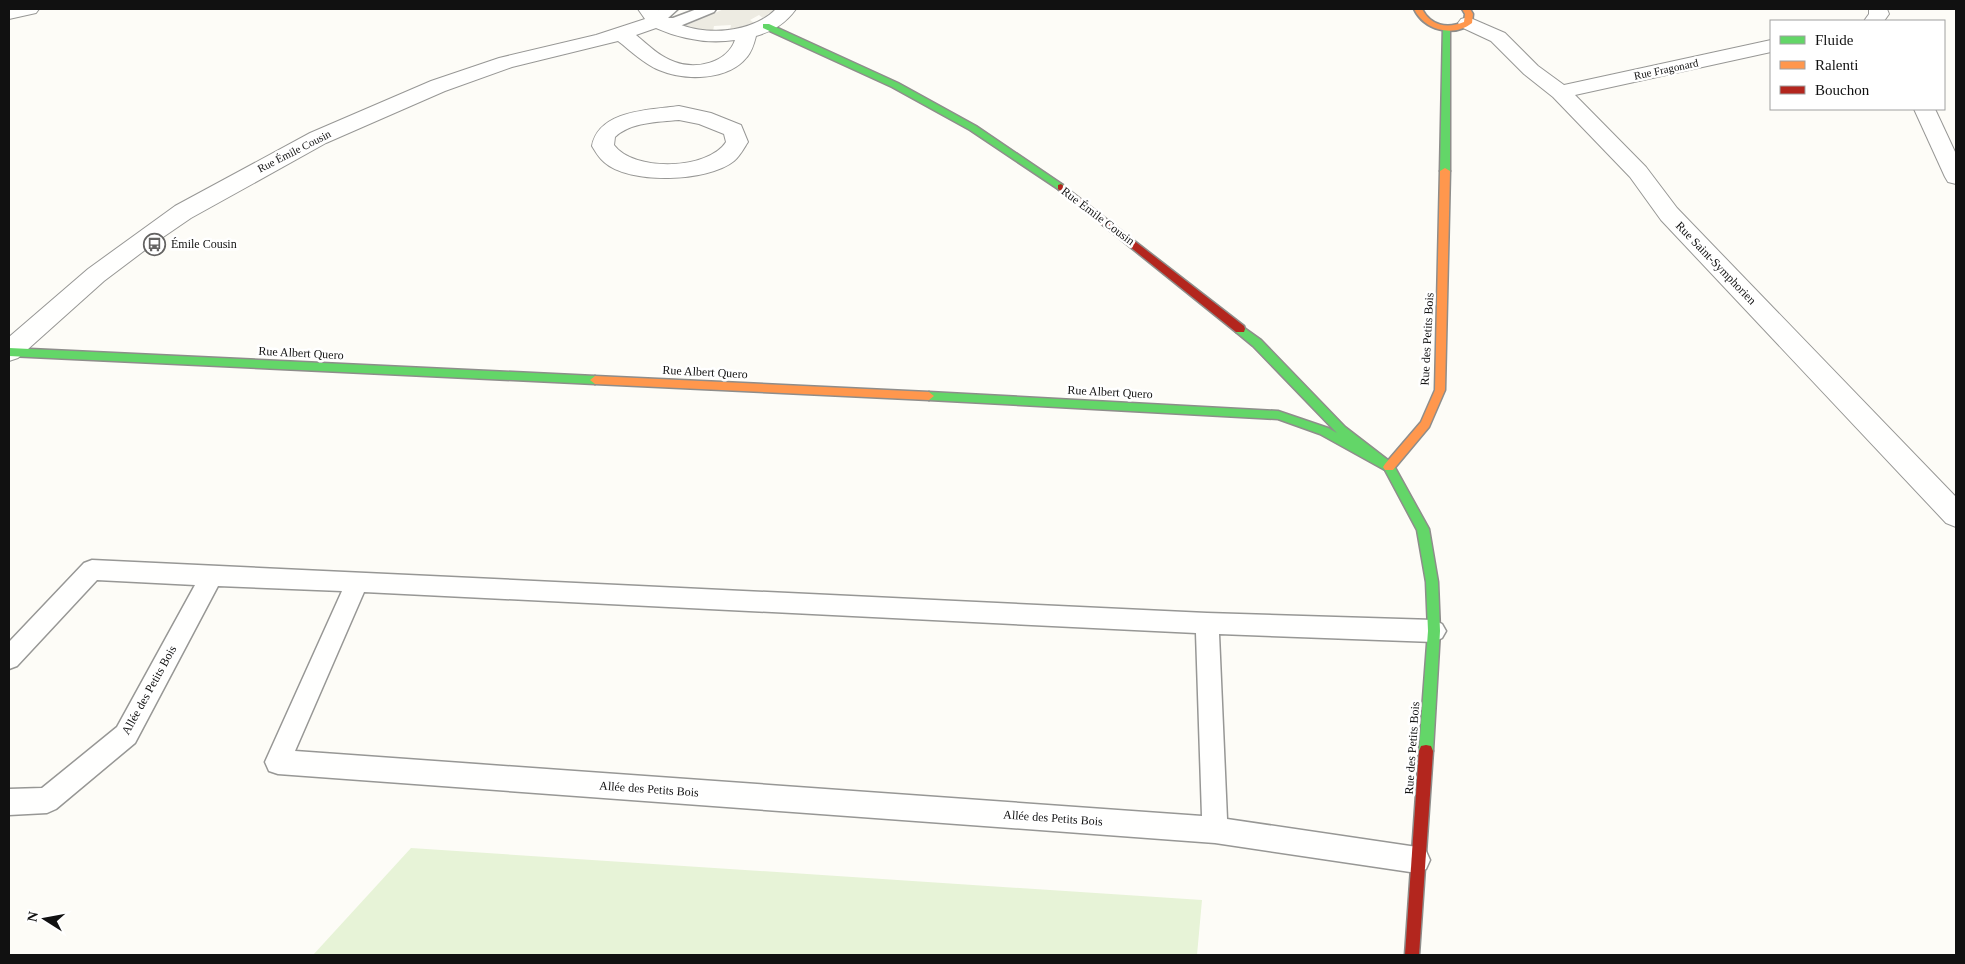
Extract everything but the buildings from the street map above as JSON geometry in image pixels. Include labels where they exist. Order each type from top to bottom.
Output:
[{"type":"street","points":[[9,13],[29,9]]},
{"type":"street","points":[[623,35],[661,64],[678,69],[686,92],[704,118],[733,130],[737,142],[728,156],[706,166],[661,171],[634,167],[613,158],[603,146],[606,134],[618,125],[650,117],[686,92],[738,55],[757,30],[782,15],[786,9]]},
{"type":"street","points":[[1413,9],[1418,9],[1418,14],[1425,21],[1446,28],[1459,27],[1467,16]]},
{"type":"street","points":[[659,13],[686,32],[708,36],[757,30]]},
{"type":"street","name":"Rue Émile Cousin","points":[[9,352],[96,274],[145,238],[200,202],[318,138],[438,86],[497,65],[623,35],[659,13]]},
{"type":"street","name":"Rue Saint-Symphorien","points":[[1467,16],[1498,37],[1532,70],[1560,92],[1638,172],[1669,214],[1956,516]]},
{"type":"street","name":"Rue des Petits Bois","points":[[1412,955],[1434,631],[1432,582],[1423,529],[1389,467],[1425,424],[1440,390],[1445,236],[1446,28]]},
{"type":"street","name":"Rue Émile Cousin","points":[[757,30],[896,85],[973,128],[1067,191],[1257,343],[1341,430],[1389,467]]},
{"type":"street","name":"Rue Fragonard","points":[[1560,92],[1770,46]]},
{"type":"street","points":[[1924,110],[1956,177]]},
{"type":"street","name":"Rue Albert Quero","points":[[9,352],[1171,408],[1278,415],[1324,431],[1389,467]]},
{"type":"lane","points":[[659,13],[675,23],[709,9]]},
{"type":"lane","points":[[9,658],[92,570],[1207,623],[1434,631]]},
{"type":"lane","name":"Allée des Petits Bois","points":[[9,802],[47,800],[126,735],[212,575]]},
{"type":"lane","name":"Allée des Petits Bois","points":[[357,582],[278,762],[1215,830],[1417,860]]},
{"type":"lane","points":[[1207,623],[1215,830]]},
{"type":"green space","points":[[411,848],[1202,900],[1197,955],[313,955]]},
{"type":"shaded area","points":[[724,9],[775,9],[763,18],[759,15],[750,20],[754,23],[730,30],[731,25],[714,26],[713,31],[695,31],[682,27]]},
{"type":"traffic: fast","points":[[766,26],[895,85],[973,128],[1061,187]]},
{"type":"traffic: fast","points":[[1445,171],[1446,28]]},
{"type":"traffic: fast","points":[[1240,329],[1257,343],[1341,430],[1389,467],[1423,529],[1432,582],[1434,631],[1426,751]]},
{"type":"traffic: fast","points":[[9,352],[595,380]]},
{"type":"traffic: fast","points":[[929,396],[1278,415],[1324,431],[1389,467]]},
{"type":"traffic: slow","points":[[1418,9],[1426,21],[1432,25],[1446,28],[1454,28],[1468,23],[1469,14],[1466,9]]},
{"type":"traffic: slow","points":[[1389,467],[1425,424],[1440,390],[1445,171]]},
{"type":"traffic: slow","points":[[595,380],[929,396]]},
{"type":"traffic: jam","points":[[1061,187],[1240,329]]},
{"type":"traffic: jam","points":[[1412,955],[1426,751]]},
{"type":"place","name":"Émile Cousin","points":[[155,244]]}]
